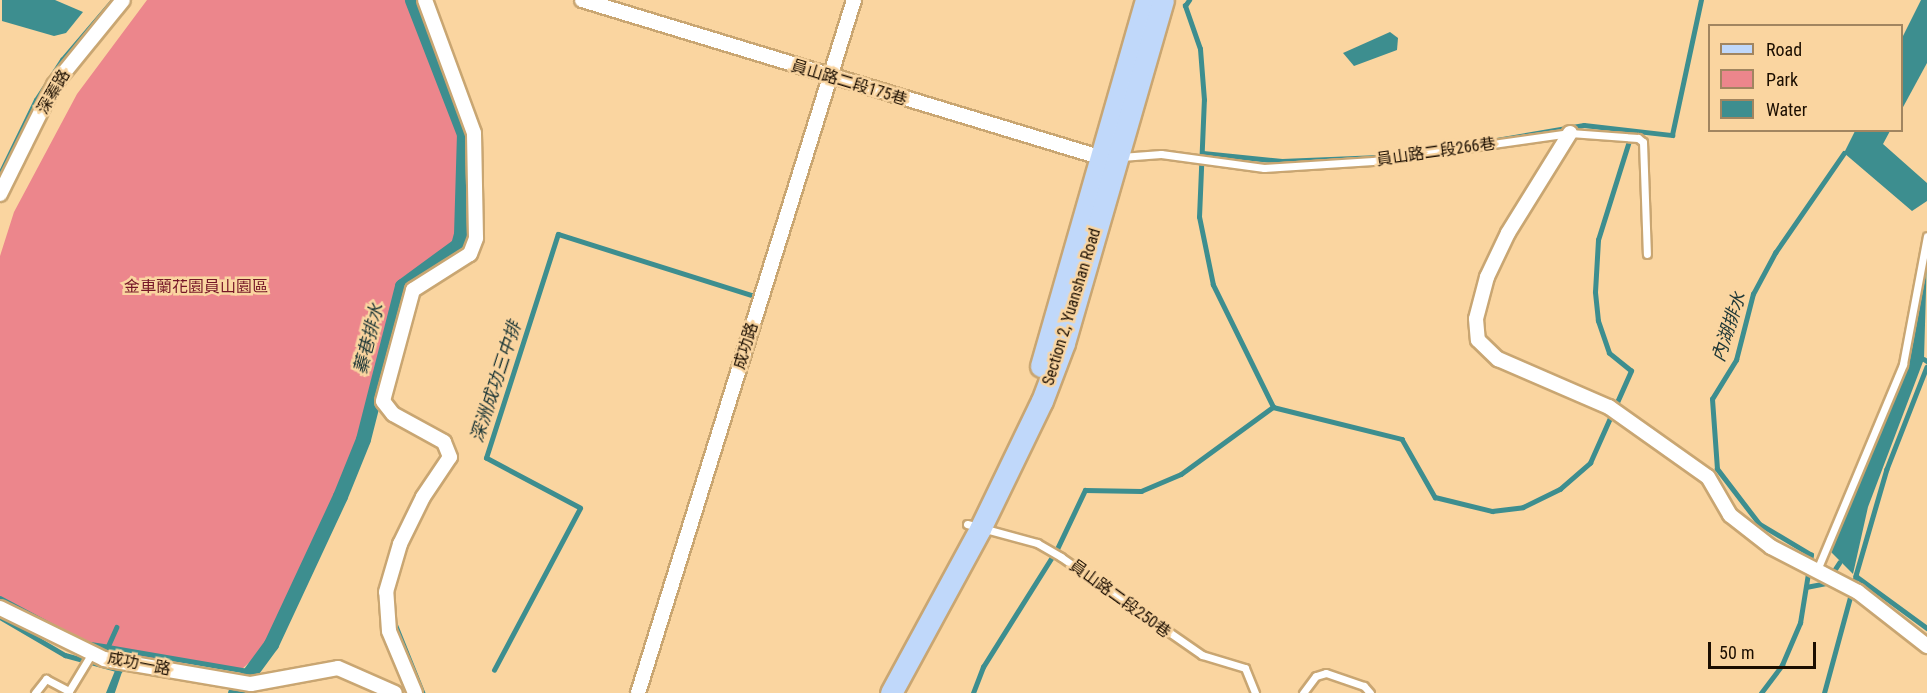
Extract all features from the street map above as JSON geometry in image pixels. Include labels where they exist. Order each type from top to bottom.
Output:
[{"type":"main road","name":"Section 2, Yuanshan Road","points":[[1108,158],[1146,0]]},
{"type":"main road","name":"Section 2, Yuanshan Road","points":[[891,693],[973,526],[1046,355],[1108,158],[1162,0]]},
{"type":"main road","name":"Section 2, Yuanshan Road","points":[[875,693],[973,526]]},
{"type":"street","name":"深蓁路","points":[[0,194],[54,85],[123,0]]},
{"type":"street","points":[[415,693],[389,631],[386,592],[400,544],[423,497],[450,457],[444,442],[393,414],[383,401],[413,290],[470,254],[476,238],[474,133],[425,0]]},
{"type":"street","name":"員山路二段175巷","points":[[582,0],[830,78],[1108,158]]},
{"type":"street","name":"成功路","points":[[638,693],[854,0]]},
{"type":"street","points":[[1570,133],[1508,233],[1487,277],[1476,320],[1478,340],[1498,359],[1609,407],[1707,477],[1730,515],[1771,547],[1858,592],[1927,646]]},
{"type":"street","name":"成功一路","points":[[0,608],[104,658],[248,687],[338,668],[394,693]]},
{"type":"lane","name":"員山路二段266巷","points":[[1108,158],[1161,154],[1264,168],[1373,161],[1570,133],[1643,142],[1647,254]]},
{"type":"lane","points":[[1813,568],[1903,364],[1927,236]]},
{"type":"lane","name":"員山路二段250巷","points":[[973,526],[1045,548],[1061,557],[1202,655],[1245,668],[1255,693]]},
{"type":"lane","points":[[35,693],[46,679],[69,692],[92,653]]},
{"type":"lane","points":[[1303,693],[1316,676],[1326,673],[1364,686],[1370,693]]},
{"type":"green space","name":"金車蘭花園員山園區","points":[[147,0],[409,0],[460,136],[455,242],[402,278],[350,468],[273,640],[241,670],[99,652],[0,597],[0,256],[14,212],[77,94]]},
{"type":"water","points":[[2,0],[55,0],[83,12],[66,33],[54,36],[2,21]]},
{"type":"water","points":[[1921,0],[1927,0],[1927,63],[1903,107],[1903,36]]},
{"type":"water","points":[[1390,32],[1398,38],[1397,50],[1354,66],[1343,53]]},
{"type":"water","points":[[1854,132],[1889,132],[1883,144],[1927,183],[1927,201],[1912,211],[1844,153]]},
{"type":"water","points":[[1927,256],[1924,359],[1868,507],[1853,574],[1831,552],[1904,368]]},
{"type":"waterway","points":[[0,174],[36,100],[62,60],[113,0]]},
{"type":"waterway","name":"蓁巷排水","points":[[235,693],[271,644],[340,496],[363,439],[402,286],[458,245],[461,234],[464,134],[412,0]]},
{"type":"waterway","points":[[973,693],[983,667],[1057,549],[1085,490],[1141,491],[1181,474],[1273,407],[1213,285],[1199,217],[1204,100],[1200,49],[1185,6],[1189,0]]},
{"type":"waterway","points":[[1485,142],[1584,125],[1672,135],[1701,0]]},
{"type":"waterway","points":[[1273,407],[1402,439],[1435,497],[1492,511],[1523,507],[1560,489],[1590,463],[1631,371],[1609,353],[1598,321],[1595,292],[1598,240],[1628,144]]},
{"type":"waterway","points":[[1203,153],[1282,161],[1379,157]]},
{"type":"waterway","name":"內湖排水","points":[[1761,693],[1782,665],[1800,623],[1811,555],[1759,524],[1717,469],[1712,399],[1736,360],[1753,294],[1775,253],[1844,153]]},
{"type":"waterway","name":"深洲成功三中排","points":[[494,670],[580,508],[486,458],[558,234],[755,296]]},
{"type":"waterway","points":[[1927,367],[1887,469],[1856,576],[1927,628]]},
{"type":"waterway","points":[[1806,587],[1826,583],[1839,563]]},
{"type":"waterway","points":[[1824,693],[1856,575]]},
{"type":"waterway","points":[[0,598],[64,632]]},
{"type":"waterway","points":[[0,617],[65,655],[120,670],[112,693]]},
{"type":"waterway","points":[[394,621],[423,693]]},
{"type":"waterway","points":[[117,627],[108,647],[249,671]]},
{"type":"waterway","points":[[84,643],[108,647]]},
{"type":"waterway","points":[[108,693],[117,671]]}]
